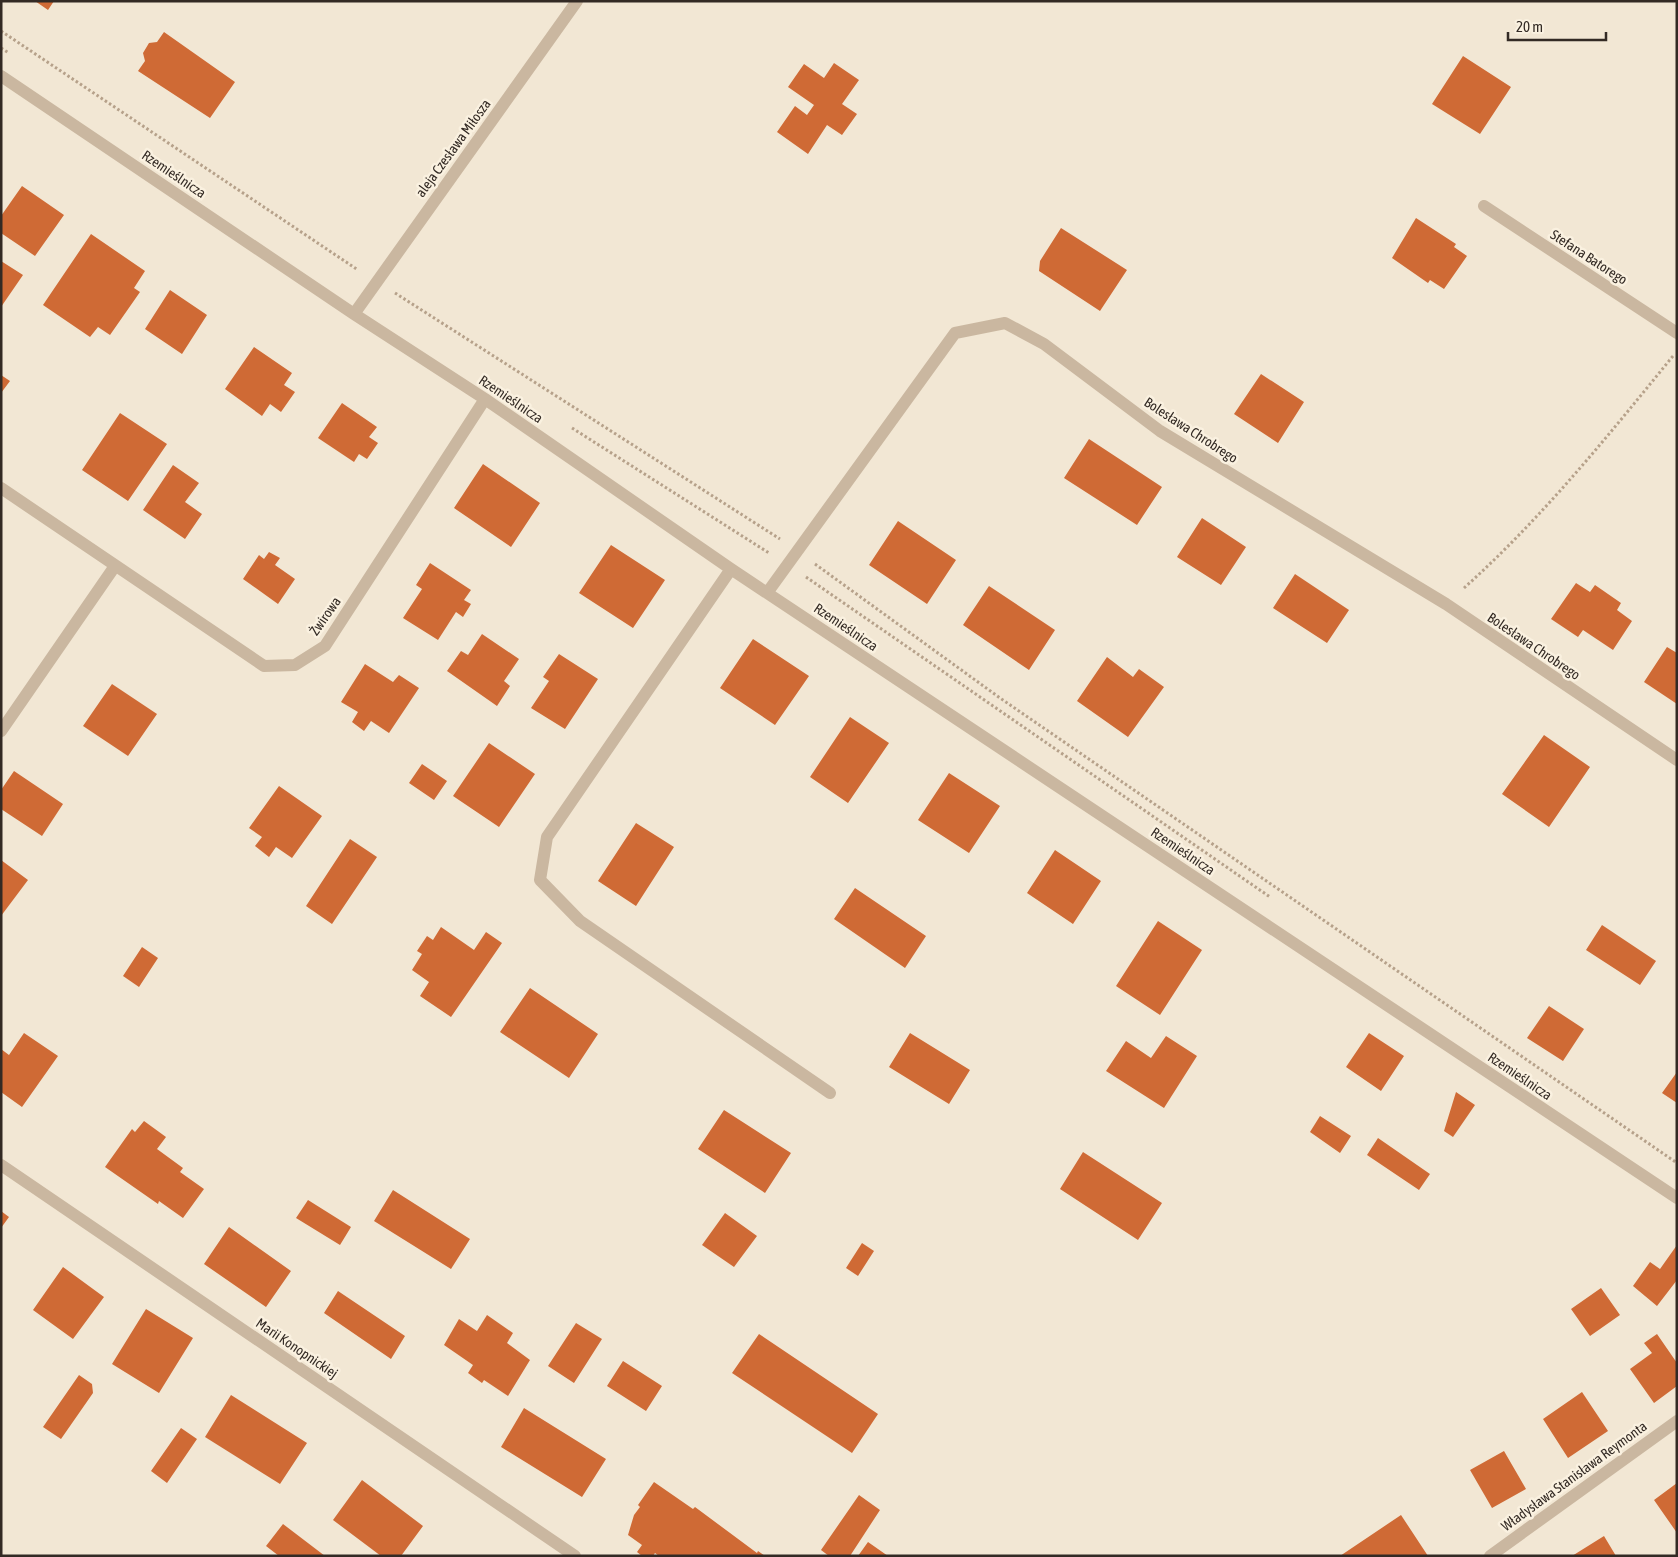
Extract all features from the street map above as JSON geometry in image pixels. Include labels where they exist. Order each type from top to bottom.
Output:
[{"type":"street","name":"aleja Czesława Miłosza","points":[[354,314],[578,1]]},
{"type":"street","name":"Rzemieślnicza","points":[[1,76],[354,314],[485,399],[731,569],[1677,1198]]},
{"type":"street","name":"Stefana Batorego","points":[[1484,206],[1677,333]]},
{"type":"street","name":"Bolesława Chrobrego","points":[[767,593],[955,333],[1006,322],[1044,344],[1160,431],[1446,604],[1677,760]]},
{"type":"street","name":"Żwirowa","points":[[1,488],[264,666],[296,665],[325,646],[485,399]]},
{"type":"street","points":[[1,731],[115,566]]},
{"type":"street","points":[[731,569],[548,837],[540,880],[580,921],[830,1093]]},
{"type":"street","name":"Marii Konopnickiej","points":[[1,1165],[575,1556]]},
{"type":"street","name":"Władysława Stanisława Reymonta","points":[[1490,1556],[1677,1421]]},
{"type":"path","points":[[1,31],[376,281],[771,533],[1000,698],[1677,1163]]},
{"type":"path","points":[[1,48],[18,59]]},
{"type":"path","points":[[1446,604],[1503,553],[1586,464],[1677,351]]},
{"type":"path","points":[[566,424],[787,565],[1277,902]]},
{"type":"building","points":[[35,1],[54,1],[48,10]]},
{"type":"building","points":[[164,32],[235,82],[210,118],[138,71],[145,61],[143,53],[149,43],[157,42]]},
{"type":"building","points":[[1463,56],[1511,87],[1480,134],[1432,104]]},
{"type":"building","points":[[834,63],[859,80],[842,104],[857,114],[842,135],[827,125],[808,154],[777,132],[795,106],[807,115],[814,105],[788,87],[804,64],[824,78]]},
{"type":"building","points":[[22,186],[64,215],[35,256],[1,233],[1,216]]},
{"type":"building","points":[[1416,218],[1456,244],[1454,247],[1467,256],[1444,289],[1430,280],[1428,283],[1392,258]]},
{"type":"building","points":[[1061,228],[1127,270],[1100,311],[1039,271],[1040,261]]},
{"type":"building","points":[[91,234],[145,271],[134,288],[140,292],[110,335],[98,327],[90,337],[43,305]]},
{"type":"building","points":[[1,261],[23,275],[1,307]]},
{"type":"building","points":[[170,290],[207,315],[182,354],[145,329]]},
{"type":"building","points":[[254,347],[292,373],[284,385],[295,392],[281,412],[270,404],[262,416],[225,389]]},
{"type":"building","points":[[1261,374],[1304,402],[1278,443],[1234,414]]},
{"type":"building","points":[[1,375],[10,381],[1,393]]},
{"type":"building","points":[[342,403],[377,427],[369,437],[378,443],[367,459],[359,454],[354,462],[318,438]]},
{"type":"building","points":[[120,413],[167,444],[128,501],[82,470]]},
{"type":"building","points":[[1089,439],[1162,487],[1137,525],[1064,478]]},
{"type":"building","points":[[483,464],[540,503],[511,547],[454,508]]},
{"type":"building","points":[[173,465],[199,483],[185,502],[202,514],[185,539],[143,510]]},
{"type":"building","points":[[1202,518],[1246,547],[1221,585],[1177,557]]},
{"type":"building","points":[[898,521],[956,560],[927,604],[869,565]]},
{"type":"building","points":[[611,545],[665,580],[633,628],[579,593]]},
{"type":"building","points":[[269,552],[280,558],[275,565],[295,579],[278,604],[243,579],[259,555],[264,559]]},
{"type":"building","points":[[430,563],[471,590],[464,600],[471,604],[463,617],[456,612],[438,640],[403,618],[422,589],[416,585]]},
{"type":"building","points":[[1295,574],[1349,610],[1327,643],[1273,608]]},
{"type":"building","points":[[1576,583],[1590,592],[1595,585],[1621,603],[1617,610],[1632,621],[1613,650],[1583,630],[1578,637],[1551,619]]},
{"type":"building","points":[[989,586],[1055,630],[1029,670],[963,625]]},
{"type":"building","points":[[482,634],[519,659],[504,681],[510,686],[497,706],[447,671],[461,651],[468,655]]},
{"type":"building","points":[[753,639],[809,676],[775,725],[720,688]]},
{"type":"building","points":[[1667,647],[1677,653],[1677,704],[1644,682]]},
{"type":"building","points":[[559,654],[598,679],[565,729],[531,708],[549,681],[543,677]]},
{"type":"building","points":[[1107,657],[1133,677],[1139,669],[1164,687],[1128,737],[1077,701]]},
{"type":"building","points":[[365,664],[393,682],[399,675],[419,688],[389,733],[371,721],[364,731],[352,722],[358,712],[341,702]]},
{"type":"building","points":[[112,684],[157,714],[128,756],[83,726]]},
{"type":"building","points":[[850,717],[889,743],[848,803],[810,777]]},
{"type":"building","points":[[1544,735],[1590,767],[1549,827],[1502,794]]},
{"type":"building","points":[[489,743],[535,774],[499,827],[453,796]]},
{"type":"building","points":[[422,764],[447,781],[434,800],[409,783]]},
{"type":"building","points":[[14,771],[63,804],[42,836],[1,809],[1,790]]},
{"type":"building","points":[[949,773],[1000,806],[969,853],[918,820]]},
{"type":"building","points":[[279,786],[322,816],[292,858],[276,847],[269,857],[255,846],[262,837],[249,828]]},
{"type":"building","points":[[636,823],[674,847],[636,906],[598,881]]},
{"type":"building","points":[[350,839],[377,857],[332,924],[306,906]]},
{"type":"building","points":[[1055,850],[1101,881],[1073,924],[1027,893]]},
{"type":"building","points":[[1,860],[28,880],[1,916]]},
{"type":"building","points":[[855,888],[926,936],[905,968],[834,919]]},
{"type":"building","points":[[1158,921],[1202,950],[1160,1015],[1116,986]]},
{"type":"building","points":[[1602,925],[1656,961],[1640,985],[1586,950]]},
{"type":"building","points":[[441,927],[474,950],[486,932],[502,943],[451,1017],[420,996],[429,982],[412,970],[422,954],[417,951],[427,936],[433,940]]},
{"type":"building","points":[[142,947],[158,958],[139,987],[123,976]]},
{"type":"building","points":[[530,988],[598,1034],[569,1078],[500,1032]]},
{"type":"building","points":[[1549,1006],[1584,1029],[1563,1061],[1527,1038]]},
{"type":"building","points":[[24,1033],[58,1056],[22,1107],[1,1092],[1,1049],[9,1055]]},
{"type":"building","points":[[910,1033],[970,1070],[949,1104],[889,1067]]},
{"type":"building","points":[[1369,1033],[1404,1056],[1381,1091],[1346,1067]]},
{"type":"building","points":[[1166,1036],[1197,1056],[1164,1108],[1106,1071],[1126,1041],[1151,1058]]},
{"type":"building","points":[[1677,1072],[1677,1103],[1662,1093]]},
{"type":"building","points":[[1456,1092],[1475,1105],[1453,1137],[1444,1131]]},
{"type":"building","points":[[724,1110],[791,1153],[765,1193],[698,1149]]},
{"type":"building","points":[[1320,1116],[1351,1136],[1340,1153],[1310,1132]]},
{"type":"building","points":[[144,1121],[166,1137],[157,1149],[183,1168],[180,1172],[204,1189],[183,1218],[159,1201],[158,1204],[105,1167],[132,1129],[135,1132]]},
{"type":"building","points":[[1378,1138],[1430,1174],[1419,1190],[1367,1155]]},
{"type":"building","points":[[1083,1152],[1162,1203],[1138,1240],[1060,1189]]},
{"type":"building","points":[[393,1190],[470,1239],[451,1269],[374,1221]]},
{"type":"building","points":[[308,1200],[351,1227],[340,1245],[296,1218]]},
{"type":"building","points":[[1,1211],[9,1217],[1,1228]]},
{"type":"building","points":[[725,1213],[757,1236],[734,1267],[702,1245]]},
{"type":"building","points":[[229,1227],[291,1271],[266,1307],[204,1264]]},
{"type":"building","points":[[862,1243],[874,1251],[858,1276],[846,1268]]},
{"type":"building","points":[[1677,1245],[1677,1280],[1657,1306],[1633,1286],[1650,1262],[1660,1269]]},
{"type":"building","points":[[63,1267],[104,1297],[73,1339],[33,1310]]},
{"type":"building","points":[[1601,1288],[1620,1315],[1590,1336],[1571,1309]]},
{"type":"building","points":[[338,1291],[405,1336],[391,1359],[324,1313]]},
{"type":"building","points":[[146,1309],[193,1338],[159,1393],[112,1364]]},
{"type":"building","points":[[487,1315],[513,1333],[507,1343],[530,1360],[508,1396],[484,1380],[482,1383],[468,1373],[473,1365],[444,1345],[459,1319],[477,1331]]},
{"type":"building","points":[[576,1323],[602,1339],[574,1383],[548,1366]]},
{"type":"building","points":[[759,1334],[878,1414],[852,1453],[732,1373]]},
{"type":"building","points":[[1657,1334],[1677,1363],[1677,1386],[1654,1403],[1630,1369],[1652,1353],[1644,1343]]},
{"type":"building","points":[[623,1361],[662,1386],[646,1411],[607,1386]]},
{"type":"building","points":[[79,1375],[92,1384],[93,1393],[61,1439],[43,1427]]},
{"type":"building","points":[[1582,1392],[1608,1431],[1568,1458],[1543,1419]]},
{"type":"building","points":[[231,1395],[307,1443],[280,1484],[205,1437]]},
{"type":"building","points":[[524,1408],[606,1459],[582,1497],[501,1447]]},
{"type":"building","points":[[181,1428],[197,1439],[167,1483],[151,1471]]},
{"type":"building","points":[[1504,1451],[1526,1489],[1492,1508],[1470,1470]]},
{"type":"building","points":[[362,1480],[423,1526],[401,1556],[381,1556],[333,1520]]},
{"type":"building","points":[[654,1482],[693,1509],[695,1507],[757,1553],[758,1551],[765,1556],[659,1556],[655,1553],[653,1556],[642,1556],[637,1552],[642,1545],[628,1535],[634,1515],[640,1507],[638,1505]]},
{"type":"building","points":[[1677,1483],[1677,1533],[1654,1500]]},
{"type":"building","points":[[859,1495],[880,1510],[850,1556],[829,1556],[821,1550]]},
{"type":"building","points":[[1401,1515],[1428,1556],[1340,1556]]},
{"type":"building","points":[[283,1524],[325,1556],[279,1556],[266,1546]]},
{"type":"building","points":[[1604,1536],[1616,1556],[1572,1556]]},
{"type":"building","points":[[868,1542],[888,1556],[858,1556]]}]
